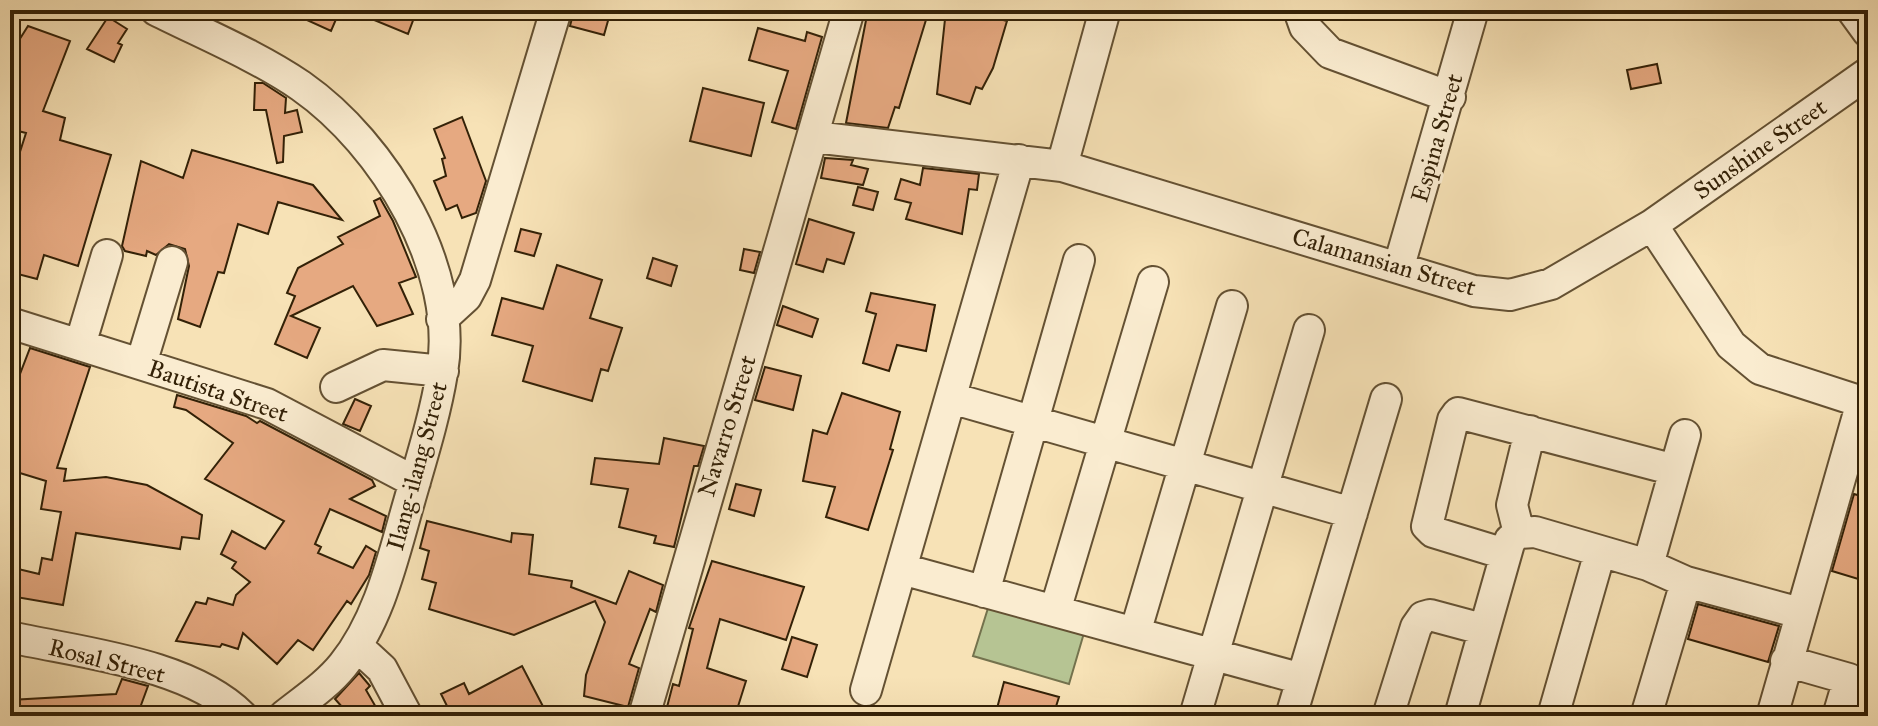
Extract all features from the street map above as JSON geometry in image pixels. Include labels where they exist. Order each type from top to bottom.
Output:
[{"type":"street","name":"Ilang-ilang Street","points":[[156,10],[303,87],[367,149],[406,201],[421,233],[442,319],[443,371],[415,482],[378,601],[357,646],[323,685],[284,716]]},
{"type":"street","points":[[442,319],[466,297],[475,280],[556,10]]},
{"type":"street","name":"Navarro Street","points":[[644,716],[849,10]]},
{"type":"street","points":[[1062,166],[1105,10]]},
{"type":"street","points":[[1299,10],[1305,27],[1330,53],[1450,97]]},
{"type":"street","name":"Espina Street","points":[[1399,266],[1473,10]]},
{"type":"street","points":[[1852,10],[1868,32]]},
{"type":"street","name":"Sunshine Street","points":[[1652,225],[1868,73]]},
{"type":"street","name":"Calamansian Street","points":[[814,137],[1062,166],[1474,291],[1510,295],[1551,284],[1652,225]]},
{"type":"street","points":[[866,690],[1019,160]]},
{"type":"street","points":[[1652,225],[1731,345],[1760,369],[1865,403],[1800,613],[1772,716]]},
{"type":"street","points":[[80,345],[107,255]]},
{"type":"street","points":[[984,592],[1079,260]]},
{"type":"street","points":[[141,364],[172,262]]},
{"type":"street","points":[[1055,611],[1153,282]]},
{"type":"street","points":[[1135,633],[1232,306]]},
{"type":"street","name":"Bautista Street","points":[[10,323],[267,404],[415,482]]},
{"type":"street","points":[[1195,716],[1309,330]]},
{"type":"street","points":[[336,387],[383,365],[443,371]]},
{"type":"street","points":[[951,398],[1352,513]]},
{"type":"street","points":[[1291,716],[1386,399]]},
{"type":"street","points":[[1675,470],[1458,413],[1453,420],[1426,518],[1427,526],[1433,532],[1512,543],[1535,532],[1648,565],[1686,582],[1800,613]]},
{"type":"street","points":[[1460,716],[1482,629],[1512,543],[1512,505],[1530,431]]},
{"type":"street","points":[[1648,565],[1685,435]]},
{"type":"street","points":[[1553,716],[1600,552]]},
{"type":"street","points":[[902,569],[1302,679]]},
{"type":"street","points":[[1646,716],[1686,582]]},
{"type":"street","points":[[1388,716],[1416,627],[1423,617],[1430,615],[1482,629]]},
{"type":"street","name":"Rosal Street","points":[[10,637],[145,667],[195,684],[229,703],[242,716]]},
{"type":"street","points":[[357,646],[382,669],[407,716]]},
{"type":"street","points":[[1786,661],[1849,679],[1838,716]]},
{"type":"green space","points":[[989,605],[1084,633],[1069,684],[973,656]]},
{"type":"building","points":[[285,10],[340,10],[331,31]]},
{"type":"building","points":[[350,10],[402,10],[415,15],[408,34]]},
{"type":"building","points":[[574,10],[611,10],[604,35],[570,26]]},
{"type":"building","points":[[868,10],[929,10],[899,108],[895,107],[888,128],[846,123]]},
{"type":"building","points":[[946,10],[966,10],[1007,21],[993,68],[982,89],[976,87],[970,104],[937,94]]},
{"type":"building","points":[[108,17],[127,29],[118,43],[122,45],[114,62],[87,49]]},
{"type":"building","points":[[28,26],[70,41],[43,111],[65,118],[60,140],[111,155],[78,266],[44,255],[37,279],[10,272],[10,204],[15,181],[11,180],[26,133],[10,129],[10,64],[18,47],[16,45]]},
{"type":"building","points":[[758,28],[805,41],[807,32],[822,37],[796,129],[772,122],[788,71],[749,60]]},
{"type":"building","points":[[1657,64],[1661,83],[1631,89],[1627,70]]},
{"type":"building","points":[[255,83],[263,83],[286,98],[285,113],[297,110],[302,132],[284,136],[283,162],[277,163],[266,110],[254,110]]},
{"type":"building","points":[[703,88],[764,103],[751,156],[690,141]]},
{"type":"building","points":[[462,117],[486,181],[476,213],[462,218],[457,205],[446,210],[434,181],[446,176],[442,159],[445,158],[434,129]]},
{"type":"building","points":[[192,150],[313,185],[342,220],[278,202],[268,234],[238,224],[224,273],[218,272],[200,327],[178,319],[189,266],[185,249],[169,244],[156,255],[147,251],[146,256],[125,251],[122,246],[141,161],[183,178]]},
{"type":"building","points":[[825,158],[853,160],[851,165],[868,169],[863,185],[821,178]]},
{"type":"building","points":[[923,168],[979,174],[977,190],[969,189],[962,234],[906,219],[911,203],[895,199],[901,179],[920,185]]},
{"type":"building","points":[[858,187],[878,192],[873,210],[853,205]]},
{"type":"building","points":[[380,198],[416,277],[399,283],[413,314],[377,326],[353,286],[291,316],[320,328],[307,358],[275,344],[295,296],[287,293],[298,268],[343,244],[338,237],[380,216],[374,201]]},
{"type":"building","points":[[809,219],[854,233],[844,264],[827,259],[823,272],[796,264]]},
{"type":"building","points":[[521,229],[541,234],[534,256],[515,251]]},
{"type":"building","points":[[744,249],[760,252],[754,273],[740,270]]},
{"type":"building","points":[[653,258],[677,266],[671,286],[647,278]]},
{"type":"building","points":[[557,265],[602,280],[590,318],[622,328],[608,371],[601,369],[592,401],[523,381],[533,346],[492,335],[502,298],[543,309]]},
{"type":"building","points":[[871,293],[935,305],[926,351],[897,345],[889,371],[863,363],[876,314],[866,311]]},
{"type":"building","points":[[783,306],[818,319],[812,337],[777,325]]},
{"type":"building","points":[[30,348],[90,367],[57,468],[66,469],[64,481],[106,477],[147,485],[202,515],[199,539],[182,537],[180,549],[76,533],[63,605],[10,596],[10,567],[39,574],[42,558],[52,560],[61,512],[41,509],[46,481],[10,470],[10,400]]},
{"type":"building","points":[[765,367],[801,376],[793,410],[755,400]]},
{"type":"building","points":[[842,393],[900,412],[890,449],[893,450],[868,530],[826,517],[835,487],[803,481],[813,430],[827,434]]},
{"type":"building","points":[[177,395],[246,416],[257,423],[260,421],[372,480],[375,486],[350,499],[386,516],[382,532],[330,509],[315,544],[321,547],[318,553],[353,568],[366,546],[376,552],[369,575],[351,604],[347,601],[313,650],[298,640],[277,664],[243,633],[238,649],[222,644],[220,647],[176,641],[196,602],[206,604],[208,598],[233,605],[236,595],[250,582],[232,568],[236,562],[221,554],[232,531],[265,549],[284,521],[205,479],[233,443],[186,410],[174,407]]},
{"type":"building","points":[[355,399],[371,406],[360,431],[343,424]]},
{"type":"building","points":[[664,438],[704,446],[698,466],[694,466],[674,547],[654,543],[656,536],[619,527],[628,489],[591,484],[595,458],[659,464]]},
{"type":"building","points":[[736,484],[761,490],[754,516],[729,509]]},
{"type":"building","points":[[1854,494],[1868,498],[1868,582],[1832,571]]},
{"type":"building","points":[[427,521],[511,542],[512,533],[533,535],[529,574],[572,581],[571,587],[616,604],[629,571],[663,585],[656,612],[650,609],[629,664],[639,668],[628,707],[584,696],[586,675],[605,622],[595,601],[514,635],[429,609],[436,583],[422,579],[429,551],[420,548]]},
{"type":"building","points":[[712,561],[804,587],[786,640],[720,619],[707,668],[746,681],[735,716],[698,716],[667,707],[673,684],[679,686],[693,629],[689,628]]},
{"type":"building","points":[[1698,604],[1779,626],[1768,662],[1688,639]]},
{"type":"building","points":[[792,637],[817,645],[807,677],[782,669]]},
{"type":"building","points":[[522,666],[548,716],[452,716],[441,694],[464,683],[469,694]]},
{"type":"building","points":[[359,673],[370,686],[366,690],[381,716],[350,716],[335,699]]},
{"type":"building","points":[[122,679],[148,686],[137,716],[10,716],[10,700],[116,694]]},
{"type":"building","points":[[1004,682],[1059,697],[1053,716],[995,716]]}]
